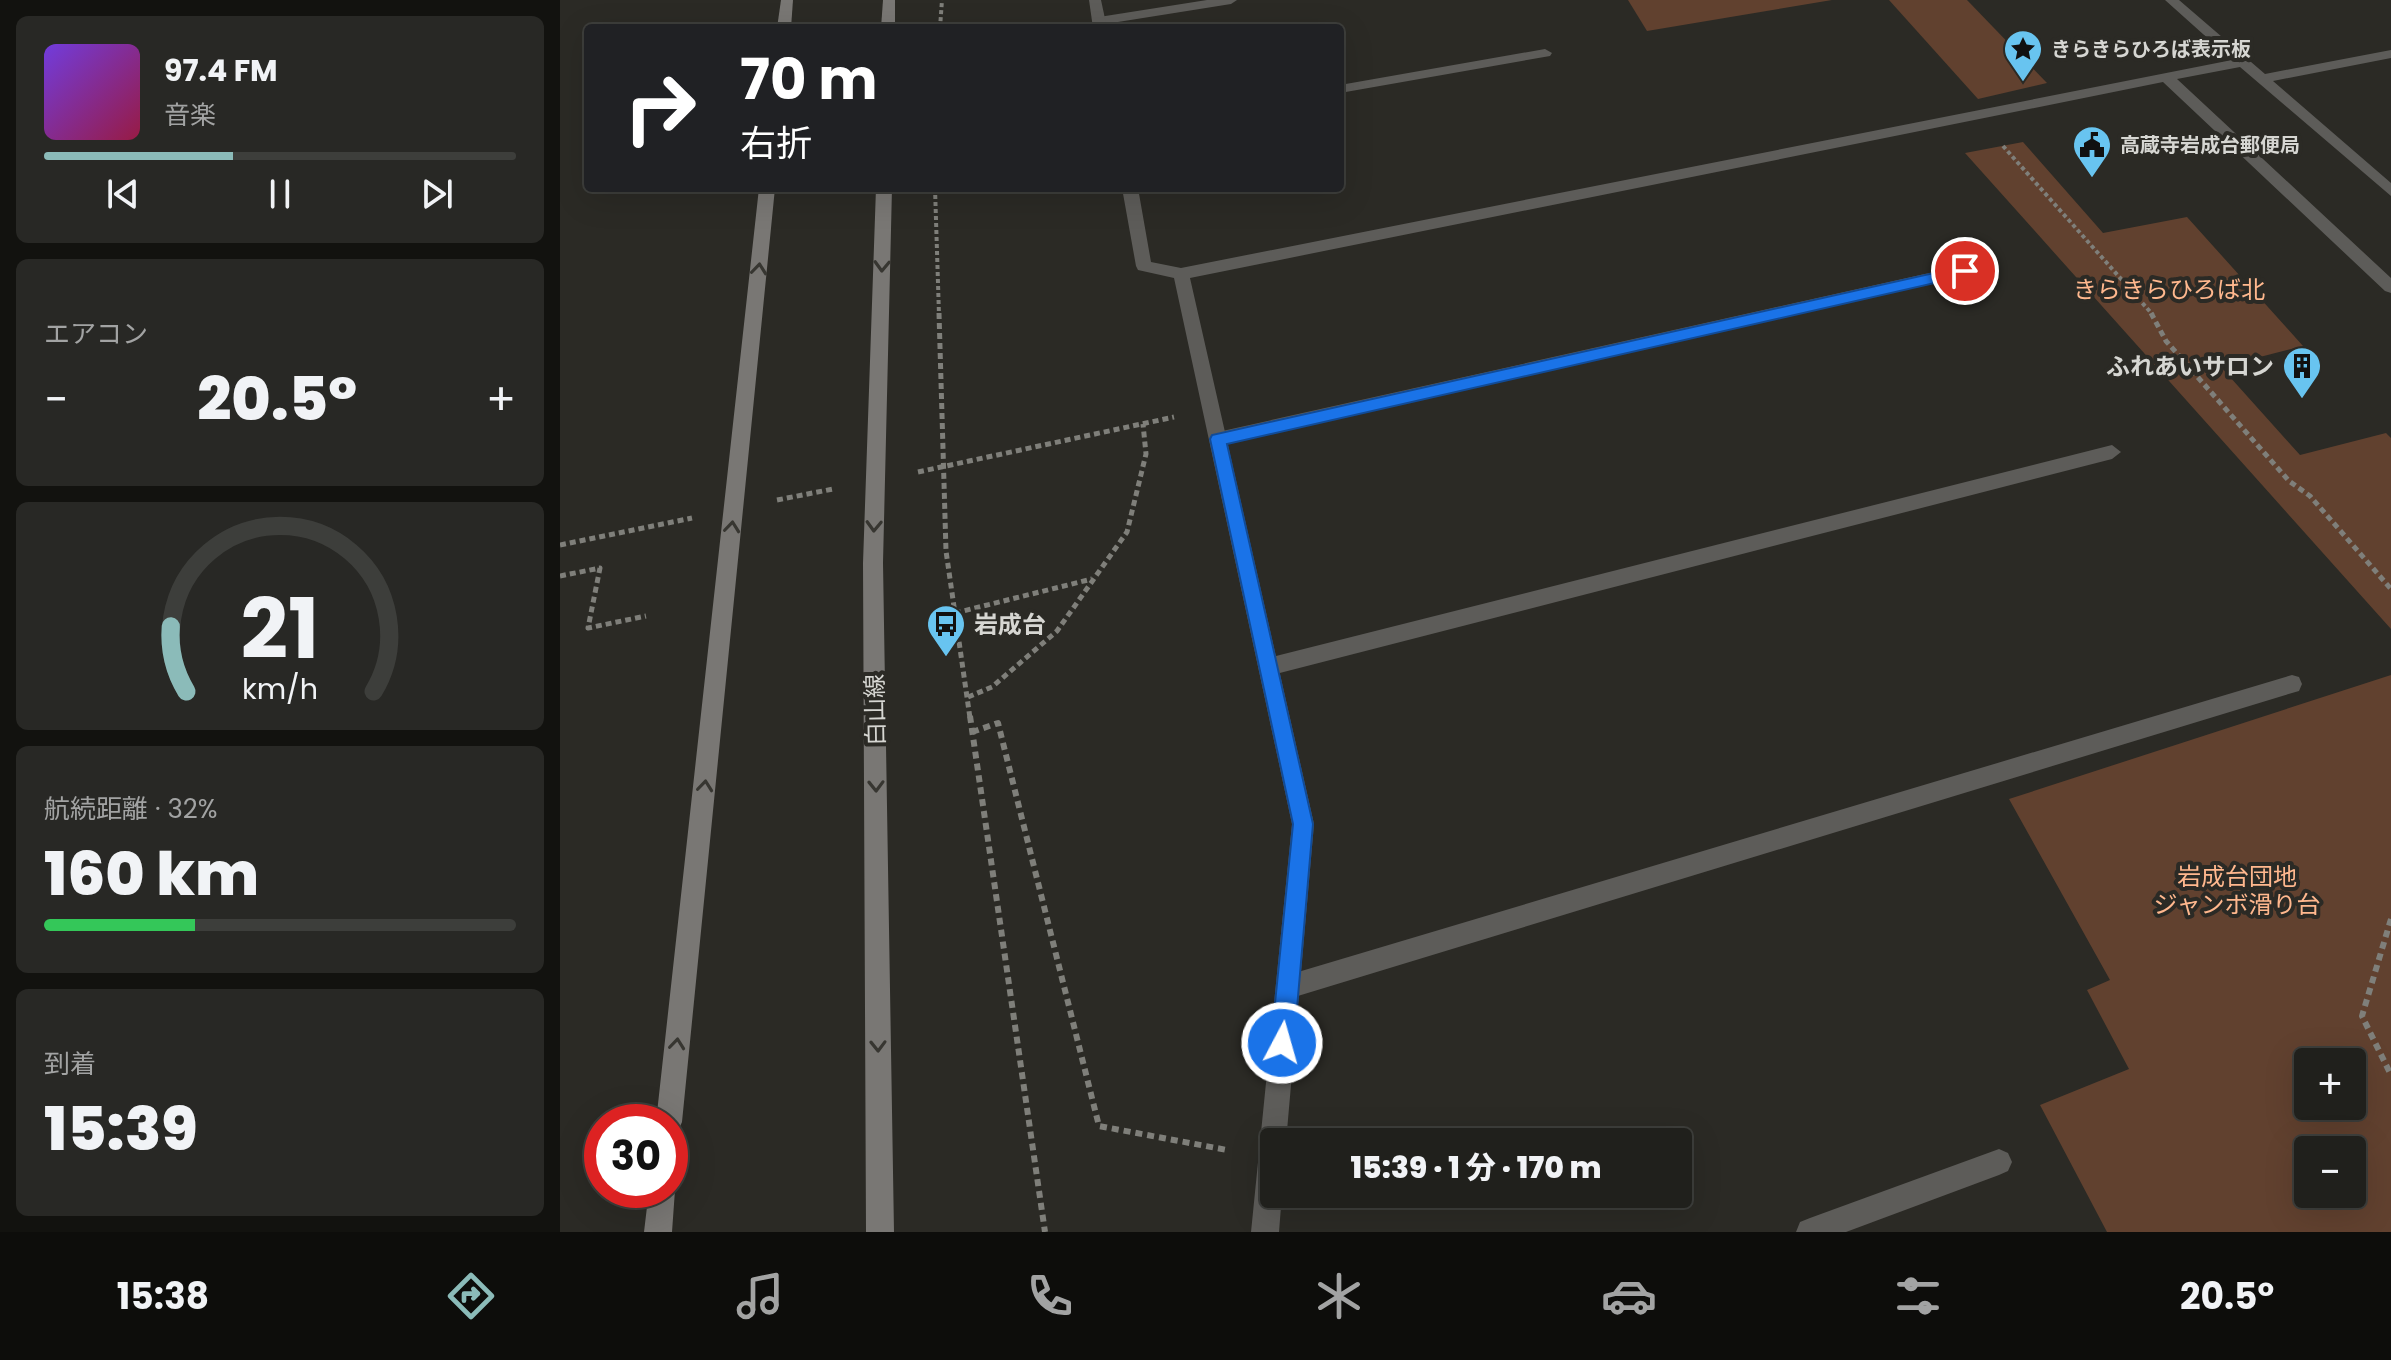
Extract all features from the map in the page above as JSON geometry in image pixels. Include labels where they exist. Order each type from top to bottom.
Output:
[{"type":"street","points":[[784,24],[787,0]]},
{"type":"street","points":[[888,24],[889,0]]},
{"type":"street","points":[[1095,0],[1100,24]]},
{"type":"street","points":[[1105,24],[1231,0]]},
{"type":"street","points":[[2171,0],[2391,191]]},
{"type":"street","points":[[1344,88],[1545,53]]},
{"type":"street","points":[[2262,79],[2391,54]]},
{"type":"street","points":[[1131,192],[1144,266],[1181,274],[2243,62]]},
{"type":"street","points":[[2166,77],[2391,287]]},
{"type":"street","points":[[671,1104],[767,192]]},
{"type":"street","name":"白山線","points":[[880,1232],[873,563],[884,192]]},
{"type":"street","points":[[1218,439],[1965,271]]},
{"type":"street","points":[[1181,274],[1303,824],[1274,1128]]},
{"type":"street","points":[[1268,667],[2112,452]]},
{"type":"street","points":[[1288,987],[2292,684]]},
{"type":"street","points":[[1810,1232],[1999,1162]]},
{"type":"street","points":[[658,1232],[660,1208]]},
{"type":"street","points":[[1265,1232],[1267,1208]]},
{"type":"path","points":[[940,24],[942,0]]},
{"type":"path","points":[[2000,142],[2156,319],[2166,341],[2289,481],[2310,496],[2391,589]]},
{"type":"path","points":[[935,192],[946,551],[1045,1232]]},
{"type":"path","points":[[910,473],[1211,409]]},
{"type":"path","points":[[968,697],[992,687],[1057,631],[1127,532],[1146,454],[1143,424]]},
{"type":"path","points":[[773,501],[834,489]]},
{"type":"path","points":[[560,545],[697,517]]},
{"type":"path","points":[[560,576],[600,568],[588,628],[646,616]]},
{"type":"path","points":[[955,613],[1093,579]]},
{"type":"path","points":[[972,732],[998,723],[1099,1126],[1227,1150],[1260,1153]]},
{"type":"path","points":[[2391,919],[2362,1016],[2391,1075]]},
{"type":"green space","points":[[1628,0],[1832,0],[1647,31]]},
{"type":"green space","points":[[1889,0],[1967,0],[2047,83],[1978,99]]},
{"type":"green space","name":"きらきらひろば北","points":[[2023,142],[2103,233],[2187,217],[2303,346],[2221,367],[2300,455],[2386,433],[2391,438],[2391,629],[1965,153]]},
{"type":"green space","name":"岩成台団地 ジャンボ滑り台","points":[[2391,675],[2391,1232],[2107,1232],[2040,1105],[2129,1069],[2087,990],[2110,980],[2009,799]]},
{"type":"place","name":"きらきらひろば表示板","points":[[2023,83]]},
{"type":"place","name":"高蔵寺岩成台郵便局","points":[[2092,179]]},
{"type":"place","name":"ふれあいサロン","points":[[2302,400]]},
{"type":"place","name":"岩成台","points":[[946,658]]},
{"type":"route","points":[[1282,1043],[1303,824],[1218,439],[1965,271]]}]
